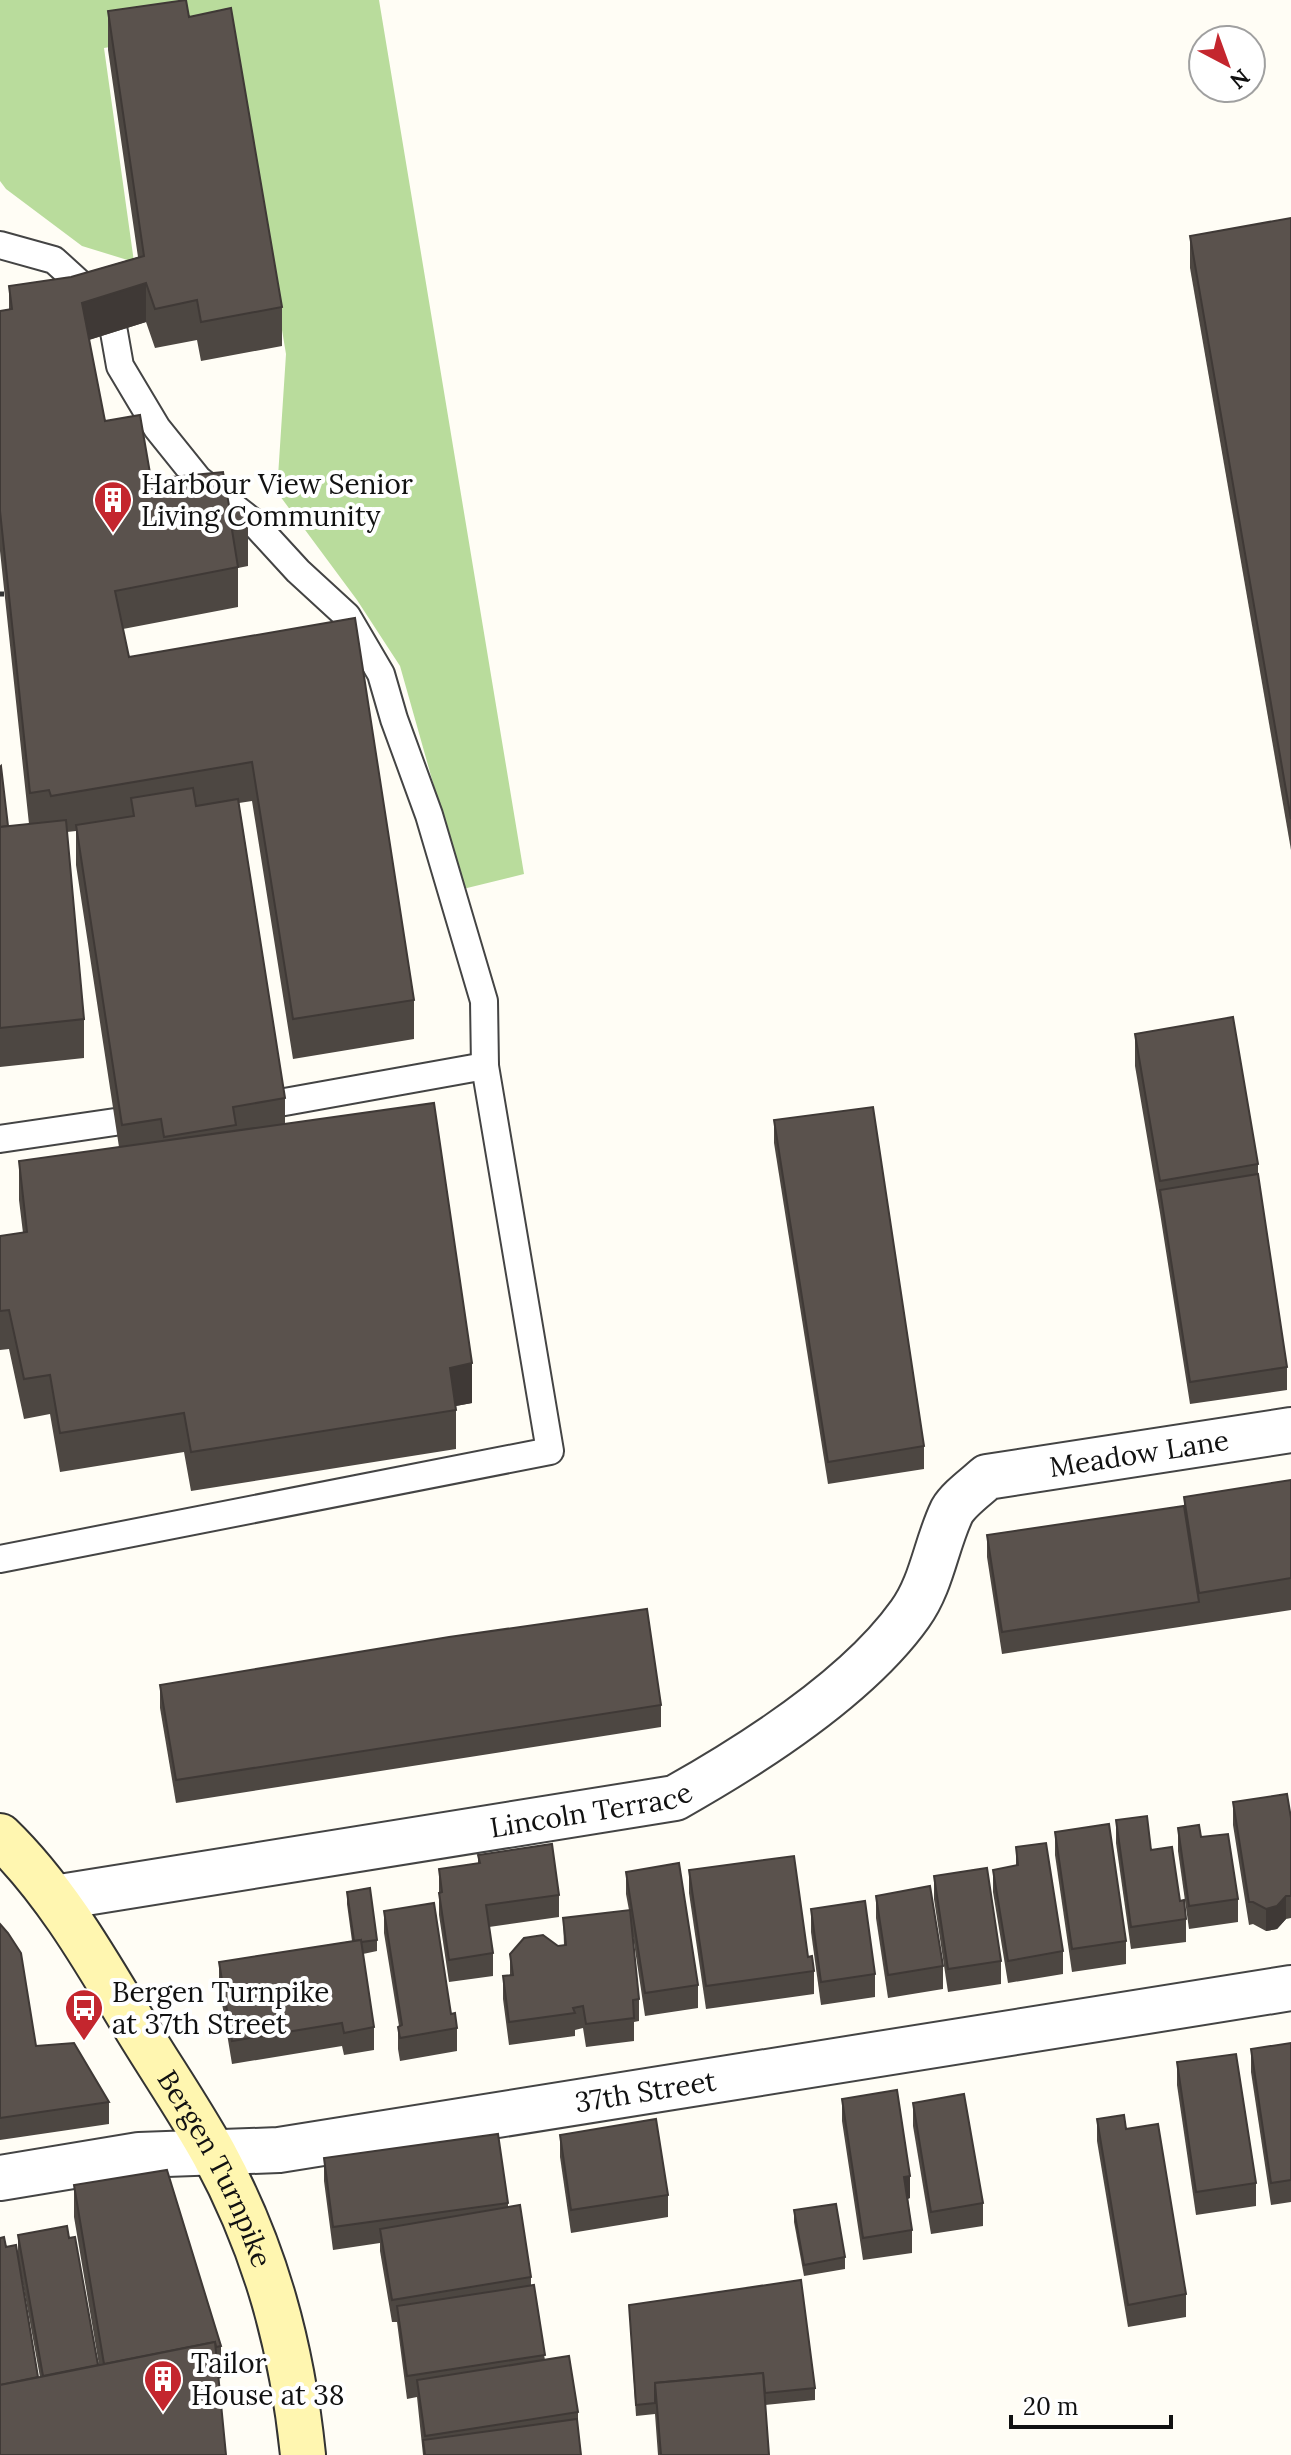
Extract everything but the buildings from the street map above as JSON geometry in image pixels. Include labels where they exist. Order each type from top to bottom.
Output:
[{"type":"main road","name":"Bergen Turnpike","points":[[0,1836],[54,1898],[214,2154],[275,2299],[288,2351],[303,2455]]},
{"type":"street","name":"Meadow Lane","points":[[987,1477],[1291,1430]]},
{"type":"street","name":"Lincoln Terrace","points":[[54,1898],[675,1798],[732,1766],[786,1728],[848,1680],[885,1645],[912,1611],[953,1509],[987,1477]]},
{"type":"street","name":"37th Street","points":[[0,2178],[139,2155],[279,2150],[1291,1988]]},
{"type":"lane","points":[[0,245],[54,260],[104,306]]},
{"type":"lane","points":[[0,1559],[550,1451],[485,1066],[484,1001],[429,815],[381,674],[347,616],[298,571],[253,522],[198,479],[157,428],[120,366],[114,332]]},
{"type":"lane","points":[[279,1103],[485,1066]]},
{"type":"lane","points":[[0,1139],[115,1122]]},
{"type":"green space","points":[[0,0],[379,0],[524,874],[463,889],[400,666],[357,600],[277,492],[286,354],[234,41],[194,34],[104,48],[134,262],[82,246],[6,189],[0,181]]},
{"type":"place","name":"Harbour View Senior Living Community","points":[[113,534]]},
{"type":"place","name":"Bergen Turnpike at 37th Street","points":[[84,2042]]},
{"type":"place","name":"Tailor House at 38","points":[[163,2413]]}]
